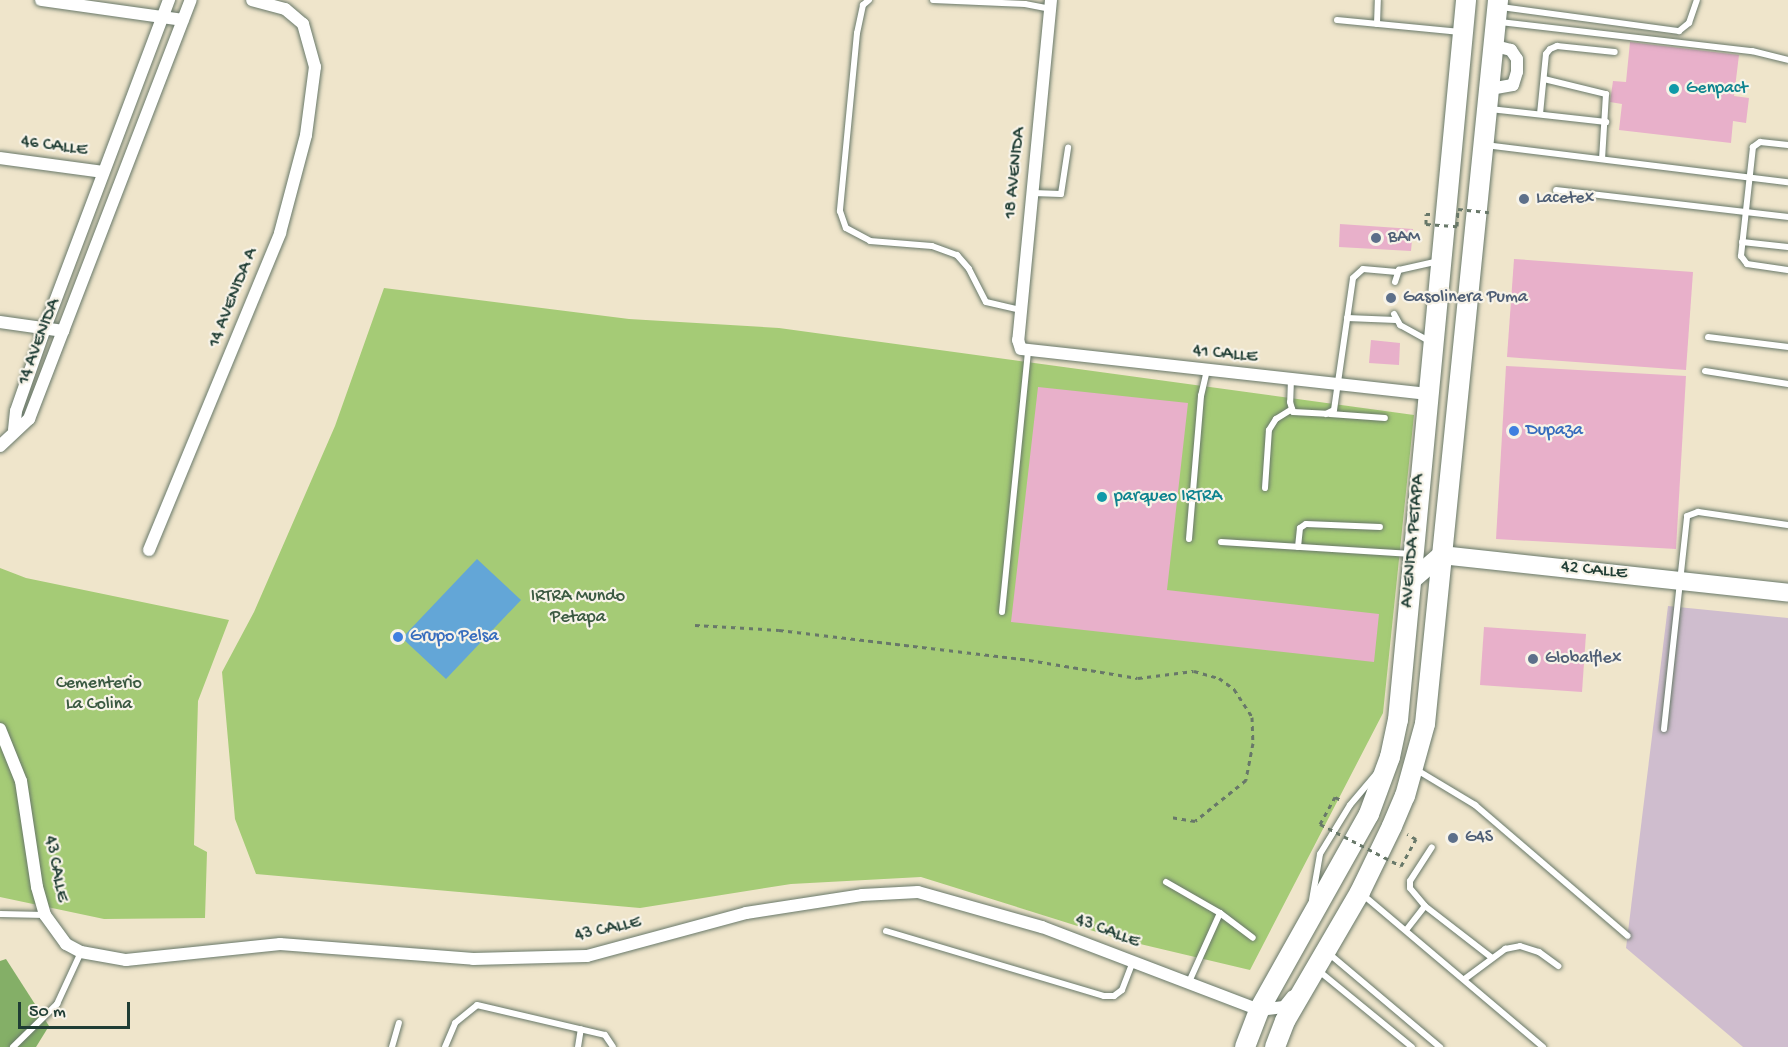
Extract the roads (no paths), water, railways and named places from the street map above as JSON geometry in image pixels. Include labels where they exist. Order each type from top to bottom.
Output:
[{"type":"main road","name":"AVENIDA PETAPA","points":[[1245,1047],[1259,1010],[1369,814],[1390,757],[1398,720],[1466,0]]},
{"type":"main road","name":"AVENIDA PETAPA","points":[[1275,1047],[1285,1021],[1360,892],[1396,816],[1425,724],[1497,9]]},
{"type":"street","points":[[41,0],[183,20]]},
{"type":"street","name":"14 AVENIDA","points":[[14,430],[16,411],[45,328],[103,172],[166,16],[169,0]]},
{"type":"street","name":"14 AVENIDA","points":[[14,430],[29,419],[191,0]]},
{"type":"street","name":"14 AVENIDA A","points":[[149,550],[280,233],[306,135],[314,83],[313,50],[295,16],[285,9],[252,0]]},
{"type":"street","name":"18 AVENIDA","points":[[1024,351],[1018,340],[1020,310],[1051,4]]},
{"type":"street","name":"46 CALLE","points":[[0,158],[103,172]]},
{"type":"street","points":[[0,322],[63,332]]},
{"type":"street","name":"41 CALLE","points":[[1024,351],[1427,394]]},
{"type":"street","points":[[0,446],[14,430]]},
{"type":"street","points":[[1410,582],[1441,555]]},
{"type":"street","name":"42 CALLE","points":[[1441,555],[1788,593]]},
{"type":"street","name":"43 CALLE","points":[[0,729],[21,781],[37,887],[45,915],[66,945],[81,952],[126,960],[280,945],[473,959],[587,956],[746,913],[862,895],[918,892],[1042,927],[1259,1010]]},
{"type":"street","points":[[1259,1010],[1284,1007],[1314,971]]},
{"type":"lane","points":[[869,0],[863,5],[857,33],[840,212],[846,228],[870,241],[932,246],[957,255],[969,269],[986,302],[1020,310]]},
{"type":"lane","points":[[933,0],[1051,4]]},
{"type":"lane","points":[[1377,24],[1378,0]]},
{"type":"lane","points":[[1497,9],[1679,31],[1689,23],[1696,0]]},
{"type":"lane","points":[[1497,9],[1752,51],[1788,60]]},
{"type":"lane","points":[[1337,20],[1463,33]]},
{"type":"lane","points":[[1540,114],[1546,54],[1557,46],[1615,52]]},
{"type":"lane","points":[[1544,79],[1606,94],[1602,159]]},
{"type":"lane","points":[[1489,98],[1540,114],[1606,122]]},
{"type":"lane","points":[[1788,145],[1756,143],[1741,256],[1747,264],[1788,270]]},
{"type":"lane","points":[[1484,145],[1788,182]]},
{"type":"lane","points":[[1032,193],[1061,194],[1068,148]]},
{"type":"lane","points":[[1556,190],[1788,217]]},
{"type":"lane","points":[[1742,242],[1788,247]]},
{"type":"lane","points":[[1330,414],[1336,406],[1353,278],[1357,272],[1397,272],[1440,261]]},
{"type":"lane","points":[[1395,282],[1397,272]]},
{"type":"lane","points":[[1347,318],[1395,317],[1432,342]]},
{"type":"lane","points":[[1708,337],[1788,347]]},
{"type":"lane","points":[[1002,612],[1024,351]]},
{"type":"lane","points":[[1189,539],[1201,396],[1207,371]]},
{"type":"lane","points":[[1705,371],[1788,384]]},
{"type":"lane","points":[[1291,379],[1292,409]]},
{"type":"lane","points":[[1264,489],[1269,430],[1276,419],[1292,409],[1385,418]]},
{"type":"lane","points":[[1664,729],[1678,580],[1689,513],[1788,525]]},
{"type":"lane","points":[[1298,547],[1300,528],[1306,524],[1380,527]]},
{"type":"lane","points":[[1221,542],[1413,554]]},
{"type":"lane","points":[[1413,768],[1475,805],[1628,936]]},
{"type":"lane","points":[[1432,847],[1409,885],[1425,906],[1491,957]]},
{"type":"lane","points":[[1166,882],[1220,913],[1253,938]]},
{"type":"lane","points":[[1360,892],[1466,978],[1544,1047]]},
{"type":"lane","points":[[1407,929],[1425,906]]},
{"type":"lane","points":[[1189,982],[1220,913]]},
{"type":"lane","points":[[0,914],[45,915]]},
{"type":"lane","points":[[886,931],[1104,996],[1114,996],[1122,990],[1133,962]]},
{"type":"lane","points":[[1466,978],[1491,957],[1520,946],[1539,952],[1558,966]]},
{"type":"lane","points":[[13,1047],[57,1004],[81,952]]},
{"type":"lane","points":[[1327,952],[1440,1047]]},
{"type":"lane","points":[[1314,971],[1412,1047]]},
{"type":"lane","points":[[445,1047],[455,1023],[477,1005],[605,1035],[613,1047]]},
{"type":"lane","points":[[392,1047],[399,1023]]},
{"type":"lane","points":[[578,1047],[582,1029]]},
{"type":"water","points":[[477,559],[521,600],[446,679],[402,638]]},
{"type":"place","name":"Genpact","points":[[1674,89]]},
{"type":"place","name":"Lacetex","points":[[1524,199]]},
{"type":"place","name":"BAM","points":[[1376,238]]},
{"type":"place","name":"Gasolinera Puma","points":[[1391,298]]},
{"type":"place","name":"Dupaza","points":[[1514,431]]},
{"type":"place","name":"parqueo IRTRA","points":[[1102,497]]},
{"type":"place","name":"Grupo Pelsa","points":[[398,637]]},
{"type":"place","name":"Globalflex","points":[[1533,659]]},
{"type":"place","name":"G4S","points":[[1453,838]]},
{"type":"park label","name":"IRTRA Mundo Petapa","points":[[578,608]]},
{"type":"park label","name":"Cementerio La Colina","points":[[99,695]]}]
